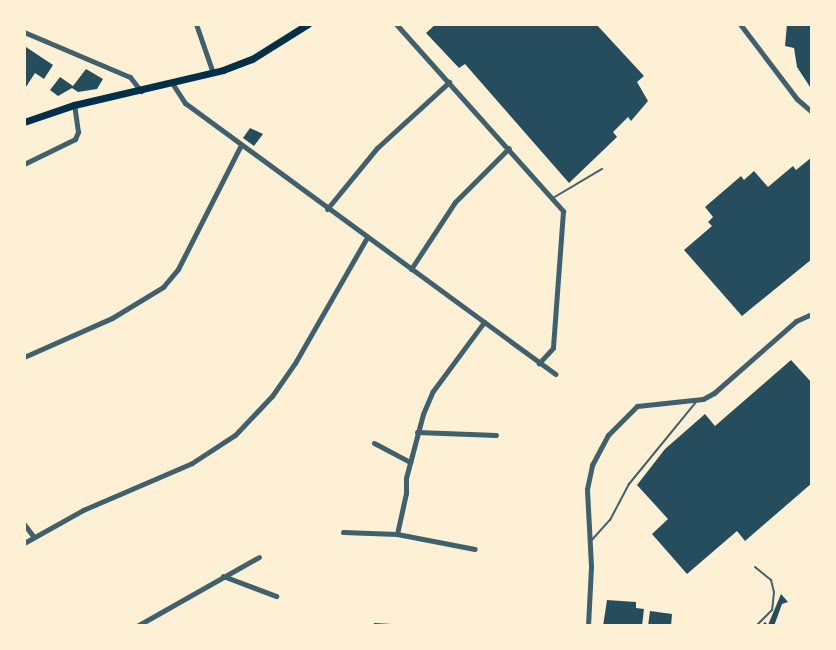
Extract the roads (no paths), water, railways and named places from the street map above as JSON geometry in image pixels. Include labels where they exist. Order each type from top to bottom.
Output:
[{"type":"main road","points":[[24,122],[74,105],[213,73],[252,59],[309,24]]},
{"type":"street","points":[[196,24],[213,73]]},
{"type":"street","points":[[396,24],[553,198],[565,218],[554,348],[540,363]]},
{"type":"street","points":[[740,24],[797,99],[812,112]]},
{"type":"street","points":[[24,32],[130,77],[141,91]]},
{"type":"street","points":[[172,82],[185,103],[366,239],[555,374]]},
{"type":"street","points":[[327,209],[377,148],[449,82]]},
{"type":"street","points":[[24,164],[75,139],[78,132],[74,105]]},
{"type":"street","points":[[24,357],[112,318],[163,287],[178,269],[241,145]]},
{"type":"street","points":[[411,270],[455,202],[509,148]]},
{"type":"street","points":[[24,543],[33,536],[118,493],[192,463],[235,435],[272,396],[295,363],[366,239]]},
{"type":"street","points":[[588,626],[590,542],[587,489],[592,465],[608,435],[638,406],[696,400],[714,393],[796,321],[812,314]]},
{"type":"street","points":[[397,534],[417,432],[433,391],[484,322]]},
{"type":"street","points":[[417,432],[496,435]]},
{"type":"street","points":[[374,444],[410,462]]},
{"type":"street","points":[[24,524],[33,536]]},
{"type":"street","points":[[343,532],[397,534],[475,549]]},
{"type":"street","points":[[137,626],[259,557]]},
{"type":"street","points":[[223,576],[276,596]]},
{"type":"lane","points":[[553,198],[602,169]]},
{"type":"lane","points":[[590,542],[610,520],[629,484],[694,408],[696,400]]},
{"type":"lane","points":[[755,567],[771,580],[774,592],[772,610],[756,626]]}]
